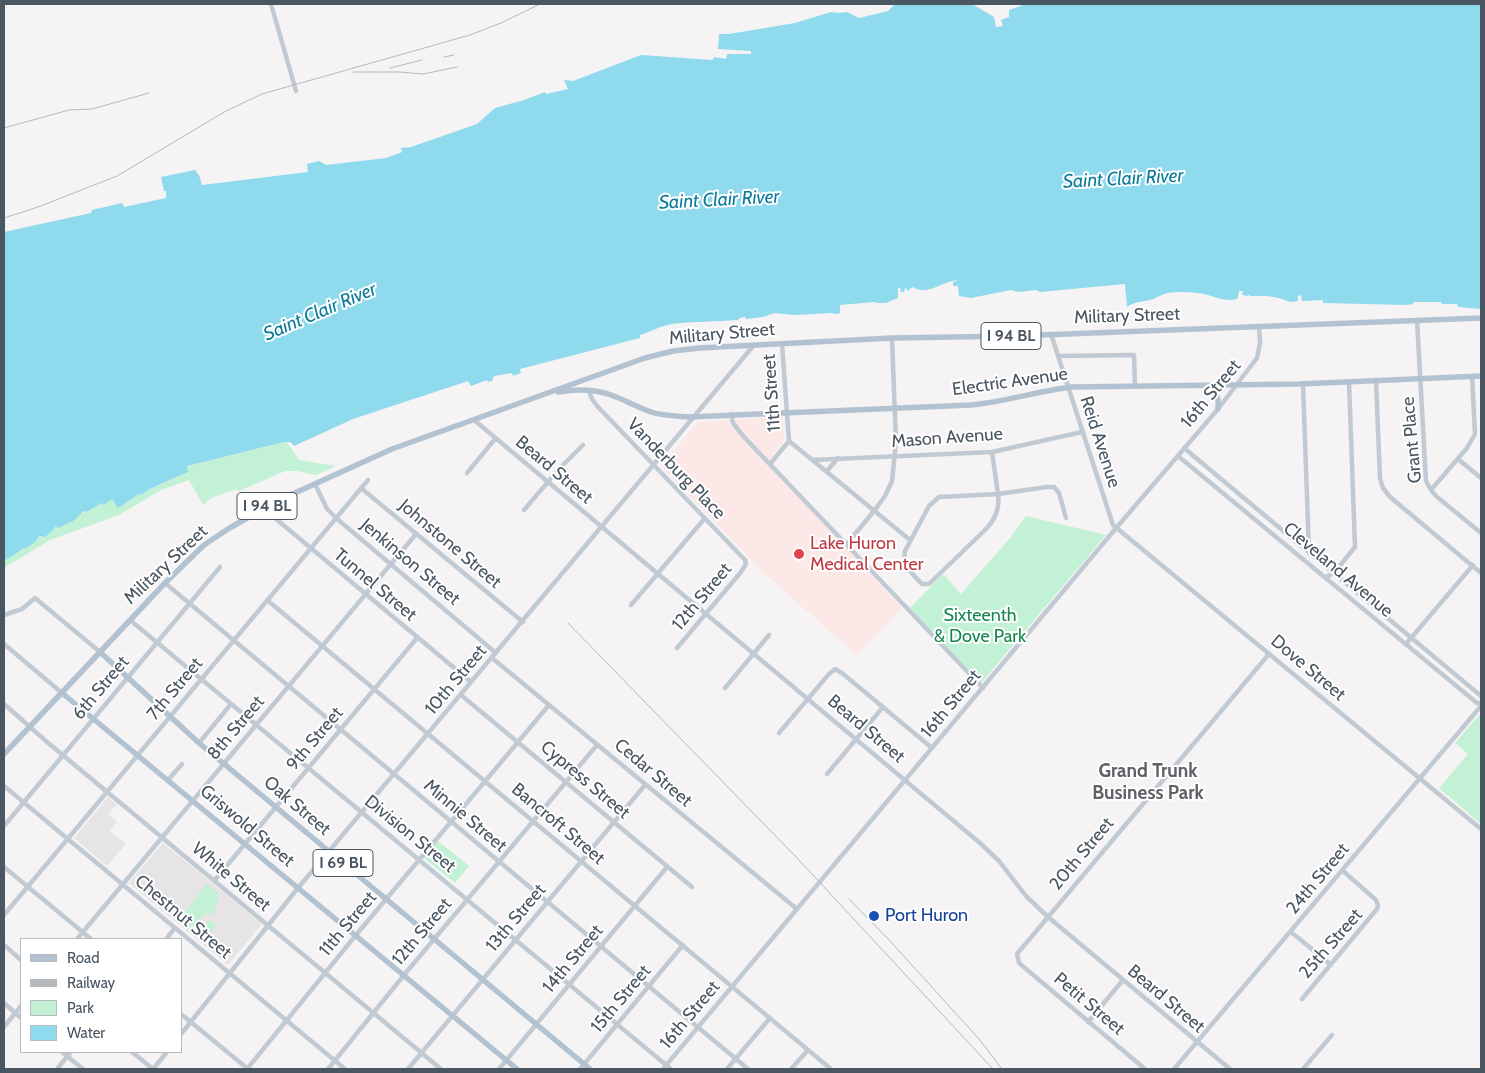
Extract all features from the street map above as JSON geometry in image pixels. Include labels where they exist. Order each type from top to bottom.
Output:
[{"type":"main road","name":"Military Street","points":[[4,754],[164,583],[204,545],[263,508],[392,449],[645,358],[673,351],[699,348],[892,338],[1481,318]]},
{"type":"main road","name":"Electric Avenue","points":[[548,393],[588,390],[610,394],[650,412],[696,416],[988,404],[1042,391],[1068,388],[1303,384],[1481,376]]},
{"type":"main road","points":[[588,390],[587,381],[591,377]]},
{"type":"main road","points":[[1205,385],[1217,395],[1218,409]]},
{"type":"main road","name":"Oak Street","points":[[100,652],[199,744],[536,1024],[582,1067],[590,1069]]},
{"type":"main road","name":"Griswold Street","points":[[62,693],[517,1069]]},
{"type":"street","points":[[271,4],[296,91]]},
{"type":"street","name":"Grant Place","points":[[1417,320],[1426,479],[1431,490],[1481,533]]},
{"type":"street","name":"16th Street","points":[[664,1067],[1218,409],[1257,358],[1260,343],[1259,326]]},
{"type":"street","name":"Reid Avenue","points":[[1051,334],[1111,522],[1117,527]]},
{"type":"street","points":[[846,545],[885,496],[892,481],[896,442],[892,338]]},
{"type":"street","name":"11th Street","points":[[770,464],[789,441],[782,344]]},
{"type":"street","name":"10th Street","points":[[182,1033],[298,888],[363,813],[754,345]]},
{"type":"street","points":[[1058,356],[1134,356],[1136,386]]},
{"type":"street","points":[[1431,490],[1458,459],[1475,434],[1472,376]]},
{"type":"street","points":[[1376,380],[1381,483],[1390,497],[1481,573]]},
{"type":"street","points":[[1326,577],[1334,573],[1356,547],[1349,382]]},
{"type":"street","points":[[1303,384],[1309,553]]},
{"type":"street","name":"Vanderburg Place","points":[[588,390],[594,402],[742,556],[746,564]]},
{"type":"street","points":[[731,414],[733,422],[744,437],[983,688]]},
{"type":"street","name":"Beard Street","points":[[474,420],[993,854],[1026,896],[1048,917],[1230,1069]]},
{"type":"street","name":"Mason Avenue","points":[[812,460],[992,452],[1082,432]]},
{"type":"street","points":[[467,473],[495,439]]},
{"type":"street","points":[[789,441],[910,540]]},
{"type":"street","points":[[524,510],[547,482],[583,445]]},
{"type":"street","name":"Cleveland Avenue","points":[[1184,448],[1481,696]]},
{"type":"street","points":[[992,452],[998,494],[997,510],[990,526],[926,585],[919,580],[904,560],[905,551],[929,506],[936,499],[945,496],[998,494],[1054,487],[1059,493],[1066,518]]},
{"type":"street","name":"Cleveland Avenue","points":[[1178,456],[1477,703],[1481,704]]},
{"type":"street","points":[[827,471],[838,458]]},
{"type":"street","points":[[1458,459],[1481,478]]},
{"type":"street","name":"7th Street","points":[[4,915],[368,480]]},
{"type":"street","name":"Jenkinson Street","points":[[315,484],[327,509],[336,518],[496,652]]},
{"type":"street","name":"Johnstone Street","points":[[361,488],[522,622]]},
{"type":"street","name":"Tunnel Street","points":[[263,508],[471,682]]},
{"type":"street","points":[[631,605],[704,518]]},
{"type":"street","name":"Dove Street","points":[[1117,527],[1481,829]]},
{"type":"street","name":"8th Street","points":[[78,938],[416,534]]},
{"type":"street","name":"12th Street","points":[[677,648],[746,564]]},
{"type":"street","points":[[1406,644],[1473,565]]},
{"type":"street","name":"6th Street","points":[[4,826],[220,567]]},
{"type":"street","name":"Minnie Street","points":[[164,583],[748,1069]]},
{"type":"street","name":"Oak Street","points":[[4,615],[22,609],[35,598],[100,652]]},
{"type":"street","name":"Bancroft Street","points":[[267,600],[831,1069]]},
{"type":"street","name":"Division Street","points":[[130,620],[618,1024],[664,1067],[671,1069]]},
{"type":"street","points":[[725,688],[769,635]]},
{"type":"street","name":"9th Street","points":[[214,880],[417,638]]},
{"type":"street","name":"Griswold Street","points":[[4,644],[62,693]]},
{"type":"street","name":"20th Street","points":[[1017,959],[1018,951],[1269,654]]},
{"type":"street","name":"Cedar Street","points":[[492,658],[796,909]]},
{"type":"street","points":[[779,733],[829,674],[833,670],[837,670],[932,748]]},
{"type":"street","name":"Cypress Street","points":[[461,695],[692,887]]},
{"type":"street","name":"White Street","points":[[4,704],[162,838],[441,1069]]},
{"type":"street","points":[[199,744],[231,704]]},
{"type":"street","name":"24th Street","points":[[1174,1069],[1343,871],[1481,704]]},
{"type":"street","name":"11th Street","points":[[247,1069],[325,972],[549,705]]},
{"type":"street","points":[[828,774],[884,707]]},
{"type":"street","name":"12th Street","points":[[328,1069],[597,744]]},
{"type":"street","points":[[168,780],[182,764]]},
{"type":"street","name":"13th Street","points":[[408,1069],[644,785]]},
{"type":"street","name":"Chestnut Street","points":[[4,786],[345,1069]]},
{"type":"street","points":[[4,867],[90,938]]},
{"type":"street","name":"14th Street","points":[[499,1069],[667,867]]},
{"type":"street","name":"25th Street","points":[[1302,999],[1376,912],[1378,905],[1376,900],[1343,871]]},
{"type":"street","points":[[167,938],[175,928]]},
{"type":"street","points":[[1291,932],[1330,964]]},
{"type":"street","points":[[4,945],[20,959]]},
{"type":"street","name":"15th Street","points":[[582,1067],[684,945]]},
{"type":"street","name":"Petit Street","points":[[1017,959],[1019,963],[1145,1069]]},
{"type":"street","points":[[1088,1022],[1123,980]]},
{"type":"street","points":[[4,1004],[20,1017]]},
{"type":"street","points":[[4,1028],[20,1007]]},
{"type":"street","points":[[182,1015],[247,1069]]},
{"type":"street","points":[[727,1069],[770,1018]]},
{"type":"street","points":[[1303,1069],[1332,1035]]},
{"type":"street","points":[[791,1069],[808,1050]]},
{"type":"street","points":[[64,1053],[83,1069]]},
{"type":"street","points":[[57,1069],[71,1053]]},
{"type":"street","points":[[133,1053],[153,1069],[166,1053]]},
{"type":"shaded area","name":"Lake Huron Medical Center","points":[[783,417],[784,441],[767,463],[902,608],[857,655],[765,574],[661,466],[698,422]]},
{"type":"shaded area","points":[[108,797],[117,804],[108,814],[117,822],[110,831],[126,844],[107,866],[74,838]]},
{"type":"shaded area","points":[[163,843],[262,924],[228,965],[129,883]]},
{"type":"green space","points":[[287,442],[299,460],[336,466],[316,475],[297,471],[285,471],[239,491],[236,489],[211,498],[203,505],[189,480],[161,490],[119,515],[50,540],[4,568],[4,561],[24,547],[26,548],[47,531],[55,526],[58,528],[98,504],[104,504],[112,499],[129,500],[188,472],[187,466]]},
{"type":"green space","name":"Sixteenth & Dove Park","points":[[1026,516],[1106,535],[981,683],[910,608],[943,574],[961,594],[1010,538]]},
{"type":"green space","points":[[1481,713],[1481,824],[1439,788],[1468,754],[1455,743]]},
{"type":"green space","points":[[438,841],[469,866],[455,883],[424,858]]},
{"type":"green space","points":[[207,884],[219,894],[215,909],[212,914],[204,914],[191,930],[184,925],[184,913]]},
{"type":"green space","points":[[210,920],[216,925],[206,937],[200,932]]},
{"type":"water","name":"Saint Clair River","points":[[895,4],[972,4],[994,17],[996,27],[1003,26],[1001,20],[1009,17],[1009,10],[1026,4],[1481,4],[1481,309],[1458,307],[1457,304],[1442,304],[1441,302],[1414,302],[1413,304],[1406,305],[1323,303],[1323,300],[1302,301],[1301,295],[1298,296],[1298,301],[1290,302],[1267,296],[1242,295],[1243,291],[1239,291],[1238,298],[1230,300],[1193,293],[1168,293],[1127,307],[1125,284],[1040,292],[1036,290],[1018,292],[1011,290],[971,298],[959,296],[958,286],[953,286],[953,282],[959,280],[924,290],[913,287],[907,291],[905,288],[904,292],[901,292],[900,288],[898,288],[898,298],[886,303],[840,305],[840,313],[836,314],[796,315],[774,313],[763,317],[746,319],[745,317],[738,320],[672,324],[640,335],[640,338],[520,369],[521,373],[513,376],[512,373],[494,376],[492,381],[488,382],[487,380],[471,386],[468,381],[353,419],[294,446],[290,442],[284,442],[187,466],[188,472],[139,494],[118,508],[112,499],[104,505],[102,503],[86,512],[84,511],[73,521],[58,528],[55,526],[45,537],[40,536],[34,543],[4,561],[4,232],[91,213],[92,210],[122,203],[124,207],[166,198],[166,191],[164,191],[161,177],[195,170],[199,175],[202,185],[308,172],[307,164],[319,161],[326,165],[386,158],[402,152],[401,148],[411,147],[477,124],[495,108],[545,92],[546,94],[568,89],[564,80],[573,81],[641,55],[713,60],[714,57],[726,59],[727,54],[751,54],[751,51],[718,49],[719,34],[795,23],[831,12],[847,12],[859,18],[888,11]]},
{"type":"railway","points":[[4,218],[38,207],[117,176],[226,111],[262,94],[470,35],[501,23],[540,4]]},
{"type":"railway","points":[[444,57],[454,55]]},
{"type":"railway","points":[[390,68],[422,60]]},
{"type":"railway","points":[[353,72],[423,74],[457,67]]},
{"type":"railway","points":[[4,128],[69,110],[92,109],[149,93]]},
{"type":"railway","points":[[568,623],[798,859],[993,1069]]},
{"type":"railway","points":[[849,899],[891,942],[979,1039],[1002,1069]]},
{"type":"place","name":"Lake Huron Medical Center","points":[[799,554]]},
{"type":"place","name":"Port Huron","points":[[874,916]]},
{"type":"district","name":"Grand Trunk Business Park","points":[[1148,782]]}]
